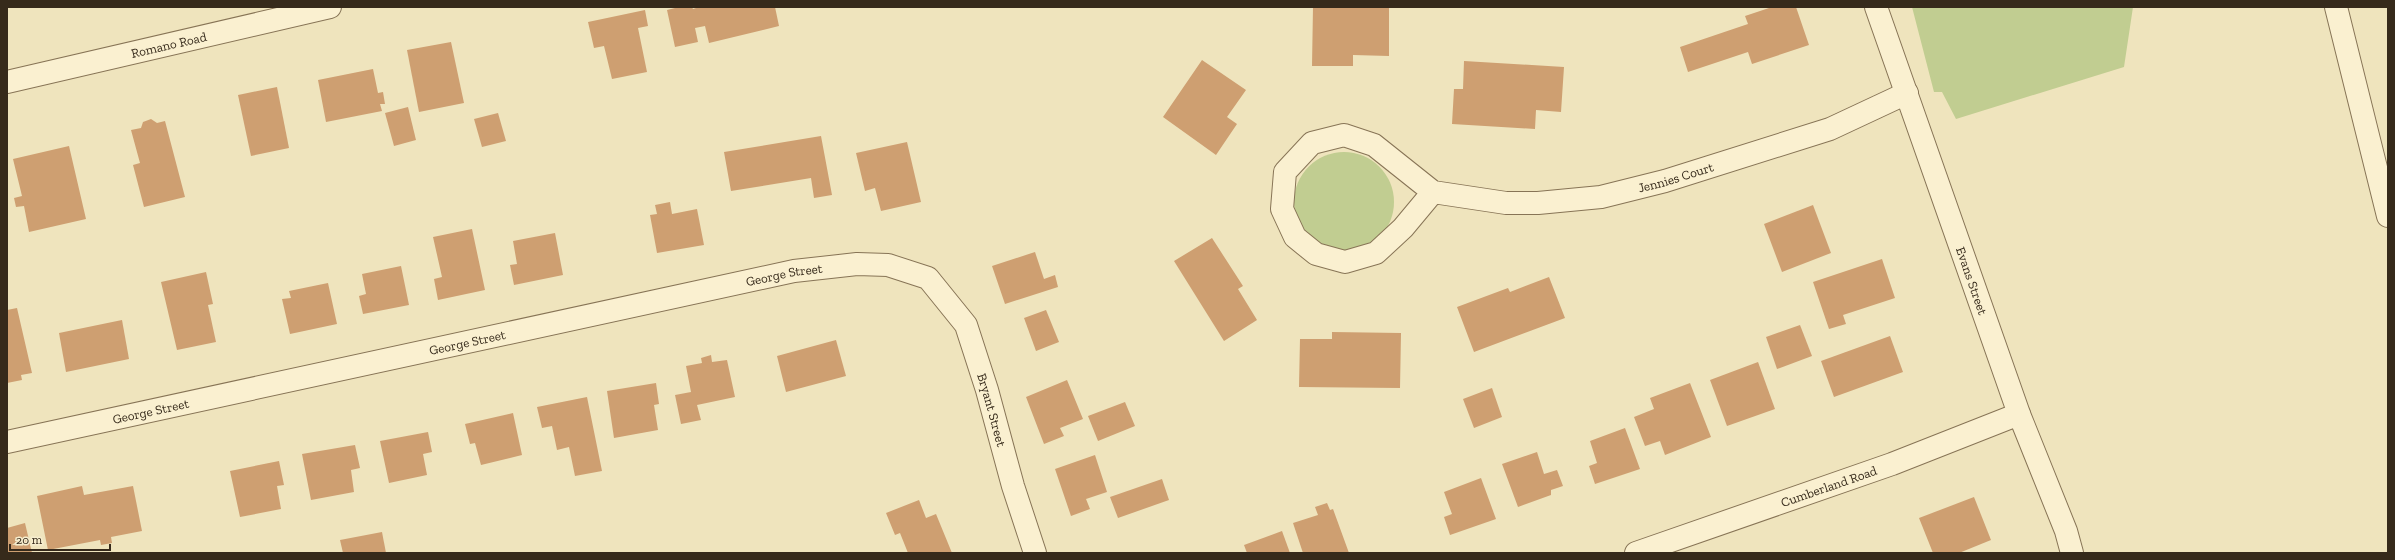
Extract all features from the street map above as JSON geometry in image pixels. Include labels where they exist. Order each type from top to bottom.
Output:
[{"type":"street","name":"Romano Road","points":[[7,82],[330,7]]},
{"type":"street","name":"Evans Street","points":[[1876,7],[2019,414],[2066,531],[2072,553]]},
{"type":"street","points":[[2336,7],[2388,216]]},
{"type":"street","name":"Jennies Court","points":[[1433,192],[1403,228],[1376,253],[1344,262],[1316,254],[1295,237],[1282,209],[1286,172],[1312,143],[1344,135],[1374,145],[1433,192],[1506,203],[1538,203],[1601,197],[1665,181],[1830,129],[1907,93]]},
{"type":"street","name":"George Street","points":[[7,442],[794,271],[857,264],[888,265],[928,278]]},
{"type":"street","name":"Bryant Street","points":[[928,278],[966,325],[988,390],[1013,486],[1034,553]]},
{"type":"street","name":"Cumberland Road","points":[[1636,553],[1892,464],[2019,414]]},
{"type":"green space","points":[[1912,7],[2133,7],[2124,67],[1956,119],[1942,92],[1934,92]]},
{"type":"green space","points":[[1334,152],[1354,152],[1363,155],[1380,166],[1391,183],[1394,192],[1394,212],[1391,221],[1380,238],[1363,249],[1354,252],[1334,252],[1316,244],[1308,238],[1302,230],[1294,212],[1294,192],[1302,174],[1308,166],[1316,160]]},
{"type":"building","points":[[679,7],[692,7],[693,9],[699,7],[775,7],[779,26],[709,43],[705,26],[695,28],[698,42],[675,47],[667,10]]},
{"type":"building","points":[[1313,7],[1389,8],[1389,56],[1353,55],[1353,66],[1312,66]]},
{"type":"building","points":[[1772,7],[1796,7],[1809,45],[1752,64],[1748,52],[1688,72],[1680,47],[1748,24],[1745,16]]},
{"type":"building","points":[[645,10],[648,26],[638,28],[647,72],[612,79],[604,46],[594,48],[588,22]]},
{"type":"building","points":[[451,42],[464,103],[419,112],[407,50]]},
{"type":"building","points":[[1202,60],[1246,90],[1227,117],[1237,124],[1216,155],[1163,117]]},
{"type":"building","points":[[1464,61],[1564,67],[1561,112],[1536,110],[1535,129],[1452,124],[1454,89],[1463,89]]},
{"type":"building","points":[[373,69],[378,93],[383,92],[385,104],[380,104],[382,111],[326,122],[318,80]]},
{"type":"building","points":[[277,87],[289,148],[251,156],[238,95]]},
{"type":"building","points":[[408,107],[416,140],[394,146],[385,113]]},
{"type":"building","points":[[498,113],[506,141],[482,147],[474,119]]},
{"type":"building","points":[[151,119],[157,123],[165,121],[185,197],[144,207],[133,165],[140,163],[131,130],[141,128],[143,122]]},
{"type":"building","points":[[821,136],[832,195],[814,198],[811,178],[731,191],[724,152]]},
{"type":"building","points":[[907,142],[921,202],[881,211],[875,188],[865,191],[856,153]]},
{"type":"building","points":[[69,146],[86,219],[29,232],[24,206],[16,207],[14,198],[22,196],[13,159]]},
{"type":"building","points":[[670,202],[672,214],[697,209],[704,245],[657,253],[650,215],[657,214],[655,205]]},
{"type":"building","points":[[1813,205],[1831,253],[1782,272],[1764,224]]},
{"type":"building","points":[[472,229],[485,290],[438,300],[434,279],[442,277],[433,237]]},
{"type":"building","points":[[555,233],[563,275],[514,285],[510,265],[517,264],[513,241]]},
{"type":"building","points":[[1212,238],[1243,286],[1238,289],[1257,320],[1224,341],[1174,261]]},
{"type":"building","points":[[1035,252],[1044,279],[1055,275],[1058,287],[1005,304],[992,266]]},
{"type":"building","points":[[1882,259],[1895,298],[1843,315],[1846,324],[1829,329],[1813,282]]},
{"type":"building","points":[[401,266],[409,305],[363,314],[359,296],[366,294],[362,274]]},
{"type":"building","points":[[206,272],[213,304],[208,305],[216,342],[177,350],[161,282]]},
{"type":"building","points":[[1549,277],[1565,318],[1474,352],[1457,307],[1508,288],[1510,292]]},
{"type":"building","points":[[328,283],[337,324],[290,334],[282,299],[291,298],[289,291]]},
{"type":"building","points":[[17,308],[32,373],[21,375],[22,380],[7,383],[7,310]]},
{"type":"building","points":[[1046,310],[1059,342],[1036,351],[1024,318]]},
{"type":"building","points":[[122,320],[129,359],[66,372],[59,333]]},
{"type":"building","points":[[1800,325],[1812,356],[1777,369],[1766,337]]},
{"type":"building","points":[[1332,332],[1401,333],[1400,388],[1299,387],[1300,339],[1332,339]]},
{"type":"building","points":[[1890,336],[1903,372],[1834,397],[1821,361]]},
{"type":"building","points":[[836,340],[846,376],[786,392],[777,356]]},
{"type":"building","points":[[711,355],[712,362],[727,360],[735,397],[697,405],[701,420],[681,424],[675,395],[691,392],[686,366],[702,363],[701,358]]},
{"type":"building","points":[[1758,362],[1775,409],[1727,426],[1710,380]]},
{"type":"building","points":[[1067,380],[1083,419],[1060,428],[1064,436],[1044,444],[1026,397]]},
{"type":"building","points":[[656,383],[659,404],[654,405],[658,430],[614,438],[607,391]]},
{"type":"building","points":[[1690,383],[1711,437],[1665,455],[1660,441],[1645,446],[1634,417],[1654,409],[1650,398]]},
{"type":"building","points":[[1492,388],[1502,417],[1474,428],[1463,399]]},
{"type":"building","points":[[587,397],[602,471],[575,476],[569,447],[557,450],[552,426],[542,428],[537,407]]},
{"type":"building","points":[[1125,402],[1135,426],[1098,441],[1088,416]]},
{"type":"building","points":[[513,413],[522,455],[481,465],[475,443],[470,444],[465,424]]},
{"type":"building","points":[[1625,428],[1640,469],[1595,484],[1589,466],[1597,463],[1590,441]]},
{"type":"building","points":[[428,432],[432,452],[423,454],[427,475],[389,483],[380,441]]},
{"type":"building","points":[[355,445],[360,468],[351,470],[354,492],[311,500],[302,454]]},
{"type":"building","points":[[1537,452],[1544,474],[1557,470],[1563,486],[1551,490],[1551,495],[1518,507],[1502,464]]},
{"type":"building","points":[[1095,455],[1107,492],[1086,499],[1090,509],[1071,516],[1055,469]]},
{"type":"building","points":[[279,461],[284,485],[277,486],[281,509],[240,517],[230,471]]},
{"type":"building","points":[[1481,478],[1496,519],[1450,535],[1444,517],[1452,514],[1444,492]]},
{"type":"building","points":[[1162,479],[1169,500],[1118,518],[1110,497]]},
{"type":"building","points":[[82,486],[84,495],[133,486],[142,531],[111,537],[112,543],[101,545],[100,540],[48,550],[37,496]]},
{"type":"building","points":[[1974,497],[1991,540],[1959,553],[1933,553],[1919,518]]},
{"type":"building","points":[[919,500],[926,518],[936,514],[952,553],[908,553],[900,533],[895,535],[886,513]]},
{"type":"building","points":[[1327,503],[1330,510],[1333,509],[1349,553],[1303,553],[1293,523],[1318,515],[1315,507]]},
{"type":"building","points":[[25,523],[32,553],[7,553],[7,528]]},
{"type":"building","points":[[1282,531],[1290,553],[1247,553],[1244,545]]},
{"type":"building","points":[[382,532],[386,553],[343,553],[340,540]]}]
